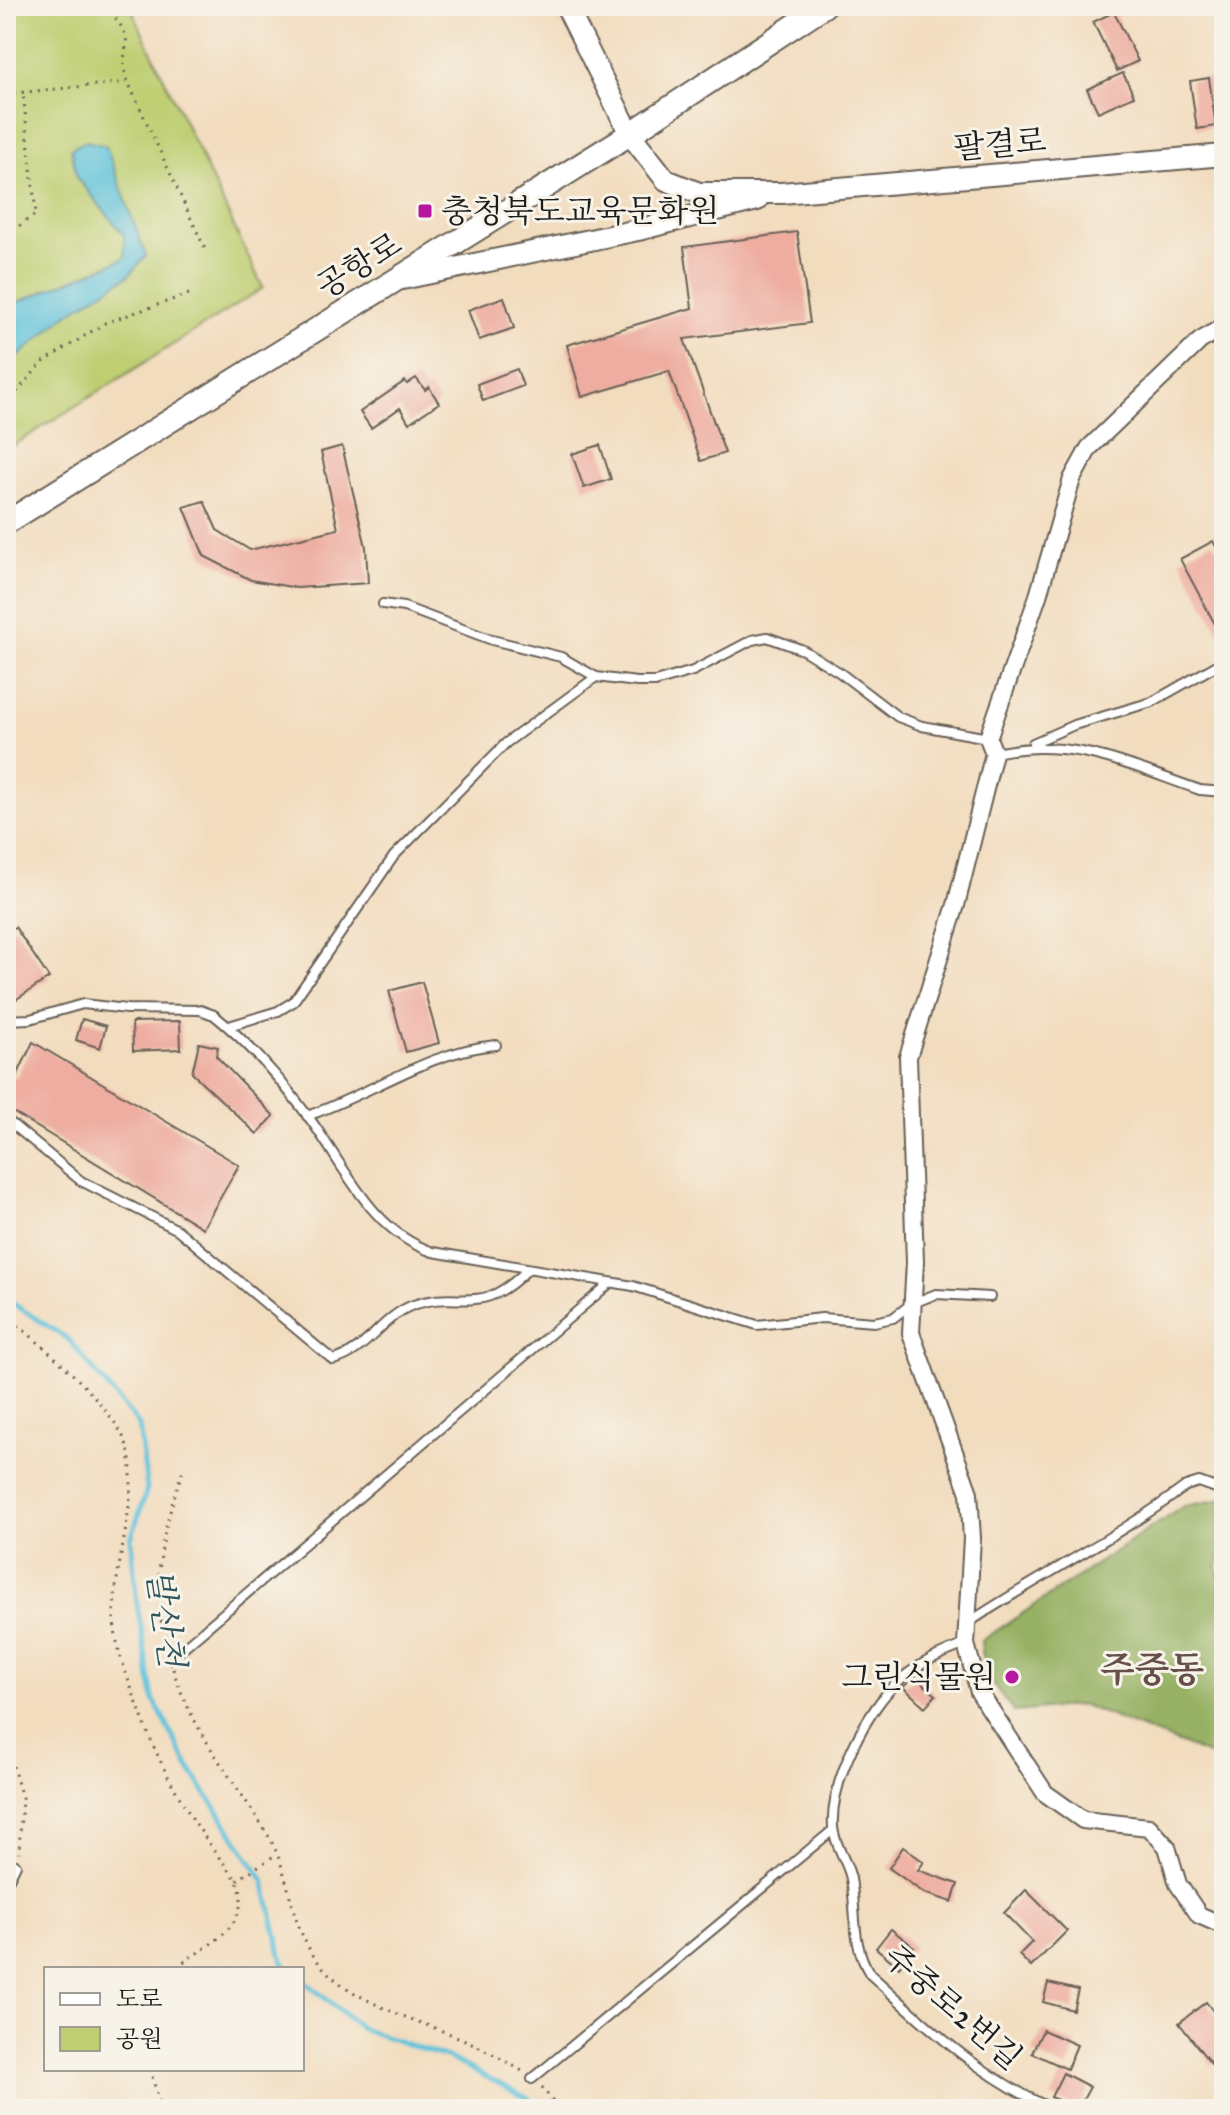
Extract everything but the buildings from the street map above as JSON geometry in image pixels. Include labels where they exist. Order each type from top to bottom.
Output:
[{"type":"main road","name":"공항로","points":[[6,523],[630,134],[824,6]]},
{"type":"street","points":[[566,6],[630,134],[666,180],[699,193],[781,193]]},
{"type":"street","name":"팔결로","points":[[781,193],[1224,155]]},
{"type":"street","points":[[398,279],[638,230],[781,193]]},
{"type":"street","points":[[1224,326],[1200,341],[1089,448],[1072,479],[991,745],[956,905],[908,1057],[915,1262],[911,1333],[969,1493],[972,1538],[966,1644],[979,1692],[1045,1793],[1083,1820],[1149,1827],[1167,1847],[1178,1884],[1199,1915],[1224,1926]]},
{"type":"lane","points":[[383,604],[404,607],[492,640],[561,657],[596,677],[655,682],[693,671],[752,640],[767,637],[803,650],[839,672],[898,717],[922,726],[991,745],[1061,746],[1200,790],[1224,792]]},
{"type":"lane","points":[[1029,745],[1074,725],[1152,702],[1224,661]]},
{"type":"lane","points":[[229,1026],[278,1011],[293,1002],[394,856],[506,743],[596,677]]},
{"type":"lane","points":[[6,1020],[30,1019],[83,1004],[127,1009],[200,1010],[214,1015],[229,1026],[284,1085],[362,1198],[414,1245],[527,1270],[633,1286],[757,1325],[822,1318],[874,1322],[893,1318],[911,1304],[936,1294],[990,1297]]},
{"type":"lane","points":[[307,1116],[369,1093],[444,1056],[466,1048],[496,1045]]},
{"type":"lane","points":[[6,1119],[81,1181],[178,1230],[333,1360],[347,1357],[398,1311],[417,1304],[475,1301],[495,1296],[527,1270]]},
{"type":"lane","points":[[170,1659],[609,1284]]},
{"type":"lane","points":[[967,1623],[1136,1521],[1186,1486],[1199,1482],[1224,1491]]},
{"type":"lane","name":"주중로2번길","points":[[966,1644],[928,1659],[899,1680],[879,1705],[843,1769],[834,1799],[833,1830],[851,1877],[860,1959],[870,1974],[955,2050],[1006,2088],[1052,2109]]},
{"type":"lane","points":[[532,2079],[833,1830]]},
{"type":"lane","points":[[6,1885],[16,1865]]},
{"type":"path","points":[[105,6],[122,24],[129,40],[122,67],[206,251]]},
{"type":"path","points":[[6,94],[128,82]]},
{"type":"path","points":[[6,235],[36,214],[23,93]]},
{"type":"path","points":[[6,224],[6,235]]},
{"type":"path","points":[[6,404],[42,363],[105,323],[189,294]]},
{"type":"path","points":[[6,1316],[36,1339],[119,1427],[128,1450],[130,1484],[114,1621],[124,1669],[165,1773],[196,1825],[237,1880],[241,1897],[231,1926],[219,1940],[177,1967]]},
{"type":"path","points":[[183,1470],[166,1519],[160,1552],[158,1589],[170,1659],[178,1685],[212,1752],[277,1854],[299,1930],[317,1960],[341,1984],[372,2002],[470,2042],[532,2079],[552,2096],[558,2109]]},
{"type":"path","points":[[6,1743],[22,1798],[22,1842],[16,1865]]},
{"type":"path","points":[[237,1880],[277,1854]]},
{"type":"path","points":[[151,2071],[161,2109]]},
{"type":"green space","points":[[6,6],[130,6],[263,288],[6,450]]},
{"type":"green space","points":[[1224,1499],[1224,1544],[1218,1566],[1224,1614],[1224,1767],[1219,1759],[1083,1705],[1014,1712],[985,1673],[981,1641],[1184,1506]]},
{"type":"water","points":[[87,141],[106,146],[146,256],[128,276],[69,313],[6,367],[6,307],[125,258],[124,235],[77,178],[71,148]]},
{"type":"waterway","name":"발산천","points":[[6,1299],[68,1339],[139,1425],[147,1489],[131,1539],[137,1604],[153,1698],[188,1766],[264,1881],[283,1963],[287,1967]]},
{"type":"waterway","name":"발산천","points":[[304,1981],[362,2029],[451,2059],[531,2100],[534,2109]]},
{"type":"place","name":"충청북도교육문화원","points":[[425,211]]},
{"type":"place","name":"그린식물원","points":[[1012,1677]]},
{"type":"district","name":"주중동","points":[[1152,1669]]}]
